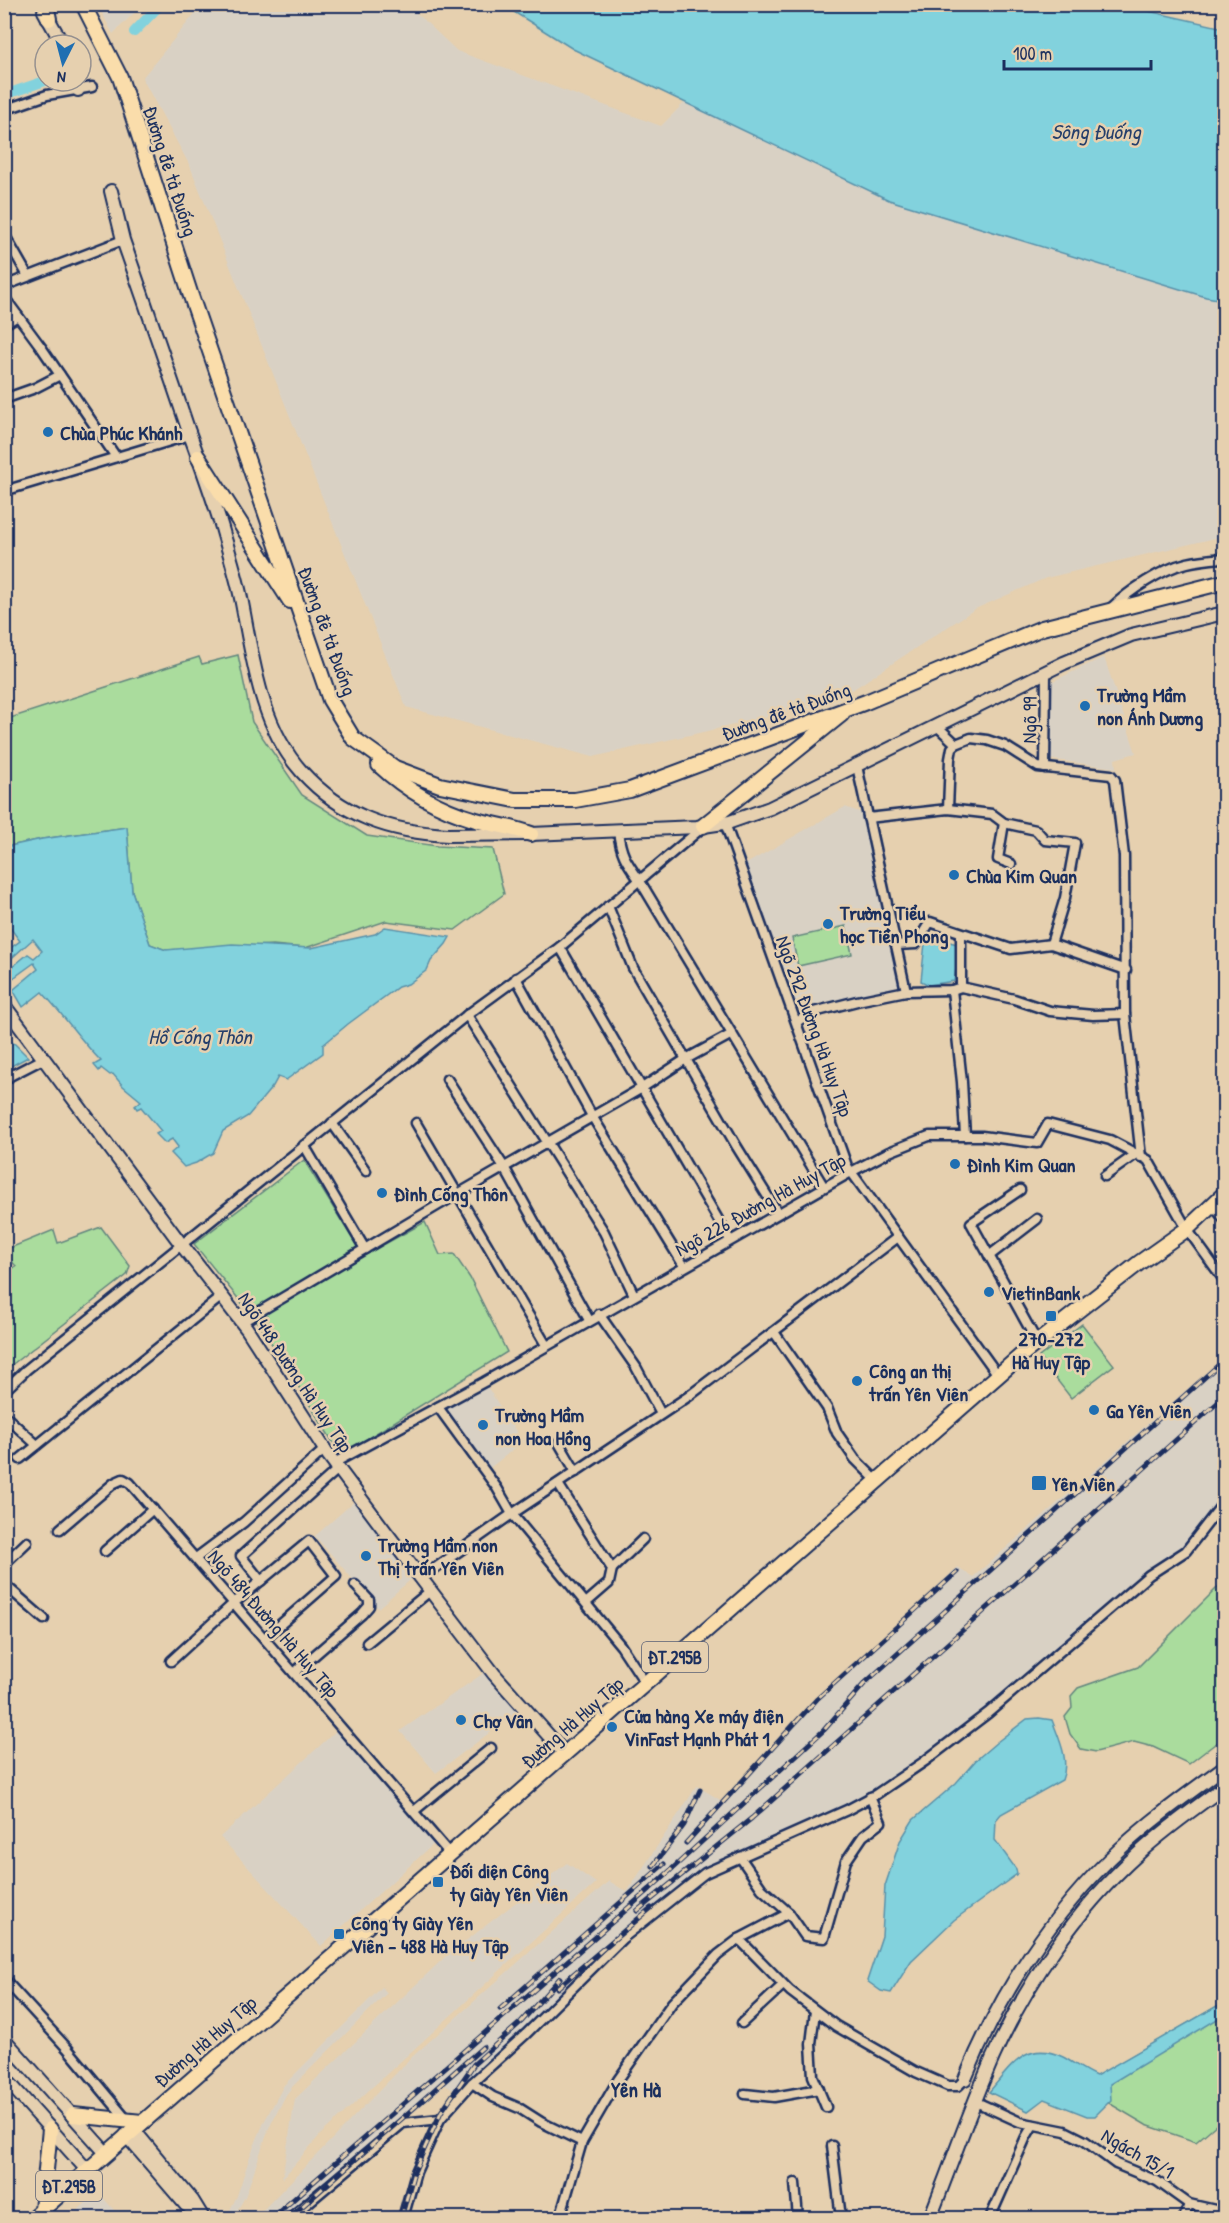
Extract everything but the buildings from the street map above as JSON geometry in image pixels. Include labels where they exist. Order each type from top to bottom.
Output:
[{"type":"main road","points":[[46,4],[49,19]]},
{"type":"main road","name":"Đường đê tả Đuống","points":[[83,4],[120,77],[191,296],[330,700],[353,738],[395,768],[440,785],[515,800],[575,800],[630,790],[851,708],[1042,628],[1224,582]]},
{"type":"main road","points":[[198,457],[302,620]]},
{"type":"main road","points":[[703,826],[851,708]]},
{"type":"main road","points":[[353,738],[397,781],[436,806],[478,821],[531,834]]},
{"type":"main road","name":"Đường Hà Huy Tập","points":[[38,2214],[106,2153],[132,2126],[450,1854],[998,1375],[1139,1263],[1187,1229],[1224,1194]]},
{"type":"main road","points":[[72,2115],[132,2126]]},
{"type":"main road","points":[[38,2214],[50,2129]]},
{"type":"street","points":[[40,4],[57,33]]},
{"type":"street","points":[[4,110],[55,93]]},
{"type":"street","points":[[111,191],[123,240],[234,569],[264,701],[281,742],[301,771],[338,804],[359,816],[393,828],[440,834],[618,831],[725,823],[770,808],[1046,672],[1131,635],[1224,613]]},
{"type":"street","points":[[4,234],[28,276]]},
{"type":"street","points":[[4,286],[123,240]]},
{"type":"street","points":[[4,297],[116,457]]},
{"type":"street","points":[[4,324],[18,316]]},
{"type":"street","points":[[4,399],[35,388],[60,375]]},
{"type":"street","points":[[4,491],[190,435]]},
{"type":"street","points":[[1106,612],[1132,591],[1185,563],[1224,558]]},
{"type":"street","name":"Ngõ 99","points":[[1045,768],[1046,672]]},
{"type":"street","points":[[937,726],[956,744]]},
{"type":"street","points":[[948,809],[950,759],[956,744],[971,738],[1005,746],[1038,767],[1111,775],[1115,780],[1124,856],[1125,1014],[1139,1155],[1105,1176]]},
{"type":"street","points":[[857,766],[906,991]]},
{"type":"street","points":[[868,818],[948,809],[992,814],[1004,823],[1036,830],[1045,840],[1075,843],[1065,898],[1051,944]]},
{"type":"street","name":"Ngõ 292 Đường Hà Huy Tập","points":[[725,823],[847,1166],[998,1375]]},
{"type":"street","points":[[1004,823],[998,859],[1011,864]]},
{"type":"street","points":[[4,1391],[26,1370],[304,1145],[516,978],[560,947],[703,826]]},
{"type":"street","points":[[618,831],[621,852],[825,1187]]},
{"type":"street","points":[[608,906],[633,968],[778,1213]]},
{"type":"street","points":[[896,945],[916,944],[930,922],[1011,950],[1051,944],[1126,970]]},
{"type":"street","points":[[961,933],[956,989],[965,1136]]},
{"type":"street","points":[[560,947],[730,1240]]},
{"type":"street","points":[[516,978],[592,1116],[684,1266]]},
{"type":"street","points":[[797,1022],[810,1013],[906,991],[956,989],[1014,999],[1050,1011],[1093,1016],[1125,1014]]},
{"type":"street","name":"Ngõ 448 Đường Hà Huy Tập","points":[[4,1005],[181,1244],[242,1322],[336,1466],[494,1674],[565,1754]]},
{"type":"street","points":[[467,1016],[604,1232],[634,1294]]},
{"type":"street","points":[[242,1322],[732,1034]]},
{"type":"street","points":[[4,1082],[10,1076],[43,1059]]},
{"type":"street","points":[[447,1079],[504,1167],[589,1320]]},
{"type":"street","points":[[332,1123],[366,1171]]},
{"type":"street","points":[[416,1123],[546,1346]]},
{"type":"street","name":"Ngõ 226 Đường Hà Huy Tập","points":[[261,1581],[241,1556],[336,1466],[851,1172],[889,1152],[928,1136],[982,1136],[1037,1143],[1048,1124],[1110,1140],[1148,1160],[1187,1229],[1224,1280]]},
{"type":"street","points":[[304,1145],[365,1249]]},
{"type":"street","points":[[1020,1190],[971,1223],[1037,1342]]},
{"type":"street","points":[[1213,1205],[1224,1219]]},
{"type":"street","points":[[988,1256],[1037,1219]]},
{"type":"street","points":[[421,1578],[512,1514],[689,1396],[898,1236]]},
{"type":"street","points":[[20,1459],[222,1296]]},
{"type":"street","points":[[599,1314],[636,1367],[661,1414]]},
{"type":"street","points":[[774,1332],[827,1408],[837,1433],[855,1459],[877,1481]]},
{"type":"street","points":[[438,1407],[512,1514],[621,1646],[646,1684]]},
{"type":"street","points":[[4,1415],[37,1445]]},
{"type":"street","points":[[558,1443],[576,1472]]},
{"type":"street","points":[[196,1558],[244,1522],[325,1449]]},
{"type":"street","name":"Ngõ 484 Đường Hà Huy Tập","points":[[60,1529],[114,1483],[123,1479],[130,1482],[450,1854]]},
{"type":"street","points":[[558,1484],[612,1569]]},
{"type":"street","points":[[403,2218],[416,2172],[440,2119],[472,2084],[526,2034],[622,1938],[705,1873],[847,1810],[925,1761],[988,1713],[1149,1575],[1186,1551],[1224,1502]]},
{"type":"street","points":[[105,1551],[153,1509]]},
{"type":"street","points":[[586,1603],[609,1582],[612,1569],[643,1539]]},
{"type":"street","points":[[171,1661],[234,1603],[309,1541],[336,1576],[265,1638]]},
{"type":"street","points":[[4,1564],[27,1542]]},
{"type":"street","points":[[4,1584],[44,1619]]},
{"type":"street","points":[[294,1673],[369,1606],[369,1600],[356,1585]]},
{"type":"street","points":[[367,1643],[430,1591]]},
{"type":"street","points":[[414,1811],[491,1748]]},
{"type":"street","points":[[739,1939],[783,1985],[836,2026],[916,2072],[948,2086],[958,2086],[965,2079],[989,2025],[1028,1958],[1069,1904],[1119,1849],[1171,1805],[1224,1767]]},
{"type":"street","points":[[930,2218],[1006,2030],[1042,1968],[1086,1910],[1137,1855],[1224,1787]]},
{"type":"street","points":[[740,1857],[762,1888],[789,1913],[805,1936],[824,1938],[846,1861],[863,1836],[881,1822],[870,1797]]},
{"type":"street","points":[[561,2218],[582,2142],[618,2080],[672,2003],[701,1971],[739,1939],[789,1913]]},
{"type":"street","points":[[1028,1958],[1042,1968]]},
{"type":"street","points":[[4,1979],[67,2048],[132,2126],[192,2200],[202,2218]]},
{"type":"street","points":[[742,2023],[783,1985]]},
{"type":"street","points":[[815,2011],[811,2044],[813,2076],[826,2107]]},
{"type":"street","points":[[4,2039],[106,2153]]},
{"type":"street","points":[[4,2077],[87,2170]]},
{"type":"street","points":[[472,2084],[582,2142]]},
{"type":"street","points":[[745,2094],[774,2097],[819,2089]]},
{"type":"street","name":"Ngách 15/1","points":[[976,2102],[1033,2126],[1065,2131],[1116,2164],[1157,2181],[1189,2204],[1224,2212]]},
{"type":"street","points":[[290,2218],[403,2123],[440,2119]]},
{"type":"street","points":[[990,2218],[1033,2126]]},
{"type":"street","points":[[832,2146],[841,2218]]},
{"type":"street","points":[[795,2183],[798,2218]]},
{"type":"street","points":[[1184,2218],[1189,2204]]},
{"type":"shaded area","points":[[98,5],[142,5],[113,34]]},
{"type":"shaded area","points":[[202,5],[408,5],[457,51],[661,126],[685,102],[889,200],[1206,297],[1224,300],[1224,536],[1046,578],[975,609],[834,702],[593,757],[406,707],[190,166],[142,78]]},
{"type":"shaded area","name":"Trường Mầm non Ánh Dương","points":[[1104,657],[1136,753],[1115,759],[1116,768],[1048,759],[1049,683]]},
{"type":"shaded area","name":"Trường Tiểu học Tiền Phong","points":[[845,807],[862,813],[902,985],[798,1008],[746,864]]},
{"type":"shaded area","points":[[1224,1357],[1224,1492],[1210,1517],[1174,1555],[1147,1571],[986,1710],[872,1795],[701,1875],[631,1927],[578,1976],[460,2094],[445,2085],[365,2153],[294,2218],[255,2218],[413,2056],[609,1881],[627,1892],[697,1786],[722,1801],[808,1708],[958,1567],[973,1577]]},
{"type":"shaded area","name":"Trường Mầm non Hoa Hồng","points":[[486,1385],[523,1442],[487,1470],[442,1408]]},
{"type":"shaded area","name":"Trường Mầm non Thị trấn Yên Viên","points":[[357,1499],[416,1575],[378,1608],[315,1536]]},
{"type":"shaded area","name":"Chợ Vân","points":[[488,1670],[521,1709],[436,1773],[400,1731]]},
{"type":"shaded area","points":[[336,1731],[437,1841],[321,1946],[220,1837]]},
{"type":"shaded area","points":[[567,1863],[596,1883],[321,2134],[282,2179],[295,2099],[445,1957]]},
{"type":"shaded area","points":[[382,1987],[387,1993],[286,2095],[269,2128],[245,2197],[233,2218],[226,2218],[237,2196],[265,2120],[284,2085]]},
{"type":"shaded area","points":[[98,2192],[121,2218],[69,2218]]},
{"type":"green space","points":[[238,655],[252,722],[302,795],[367,836],[437,846],[493,849],[504,894],[455,930],[386,921],[305,948],[273,945],[166,950],[150,944],[132,891],[127,827],[42,839],[5,847],[4,720],[199,657],[202,664]]},
{"type":"green space","points":[[846,926],[852,954],[798,966],[792,938]]},
{"type":"green space","points":[[304,1160],[363,1256],[425,1222],[440,1255],[454,1254],[470,1278],[507,1352],[341,1455],[262,1328],[194,1244]]},
{"type":"green space","points":[[101,1227],[130,1266],[127,1275],[5,1370],[5,1273],[16,1266],[5,1254],[5,1250],[54,1230],[58,1243]]},
{"type":"green space","points":[[1082,1324],[1114,1365],[1071,1398],[1039,1357]]},
{"type":"green space","points":[[1224,1581],[1224,1737],[1189,1764],[1153,1747],[1134,1742],[1096,1752],[1081,1749],[1070,1734],[1065,1717],[1072,1708],[1071,1696],[1078,1688],[1138,1667]]},
{"type":"green space","points":[[1224,2002],[1224,2118],[1196,2142],[1146,2125],[1080,2086]]},
{"type":"water","name":"Sông Đuống","points":[[1117,4],[1224,28],[1224,300],[1206,297],[889,200],[573,49],[503,5]]},
{"type":"water","name":"Hồ Cống Thôn","points":[[127,827],[132,891],[150,944],[166,950],[232,944],[311,948],[375,934],[385,927],[450,937],[431,961],[427,970],[408,984],[398,987],[348,1024],[323,1045],[323,1053],[286,1080],[278,1077],[248,1116],[223,1131],[213,1153],[184,1167],[171,1153],[178,1147],[172,1139],[165,1143],[156,1134],[161,1131],[141,1107],[137,1109],[135,1106],[141,1101],[113,1074],[110,1075],[101,1068],[99,1071],[94,1065],[101,1061],[42,992],[23,1007],[13,990],[38,969],[34,963],[5,984],[5,973],[28,954],[34,958],[42,951],[33,939],[5,964],[5,952],[20,941],[5,921],[5,847],[42,839]]},
{"type":"water","points":[[931,937],[957,944],[959,947],[954,981],[929,985],[921,981],[925,943]]},
{"type":"water","points":[[5,1038],[28,1057],[5,1071]]},
{"type":"water","points":[[1027,1719],[1052,1720],[1063,1750],[1065,1765],[1062,1780],[1001,1814],[996,1820],[995,1840],[1016,1869],[1017,1874],[954,1920],[911,1961],[891,1993],[881,1991],[867,1981],[882,1936],[885,1886],[900,1841],[913,1820],[956,1783],[976,1760]]},
{"type":"water","points":[[1224,2002],[1224,2015],[1110,2084],[1111,2100],[1095,2116],[1087,2116],[1044,2099],[1028,2111],[989,2092],[1020,2058],[1039,2051],[1063,2057],[1096,2076]]},
{"type":"water","points":[[629,2211],[642,2218],[609,2218],[611,2213]]},
{"type":"waterway","points":[[134,32],[161,4]]},
{"type":"waterway","points":[[4,95],[33,85]]},
{"type":"railway","points":[[272,2218],[650,1889],[824,1730],[865,1683],[1224,1360]]},
{"type":"railway","points":[[637,1911],[752,1818],[1224,1397]]},
{"type":"railway","points":[[686,1843],[817,1699],[957,1572]]},
{"type":"railway","points":[[653,1866],[684,1825],[700,1790]]},
{"type":"railway","points":[[500,2009],[664,1864]]},
{"type":"railway","points":[[557,1988],[651,1908]]},
{"type":"railway","points":[[401,2218],[414,2172],[441,2112],[474,2064],[521,2022],[560,1978]]},
{"type":"railway","points":[[289,2218],[483,2047]]},
{"type":"place","name":"Chùa Phúc Khánh","points":[[48,432]]},
{"type":"place","name":"Trường Mầm non Ánh Dương","points":[[1085,706]]},
{"type":"place","name":"Chùa Kim Quan","points":[[954,875]]},
{"type":"place","name":"Trường Tiểu học Tiền Phong","points":[[828,924]]},
{"type":"place","name":"Đình Kim Quan","points":[[955,1164]]},
{"type":"place","name":"Đình Cống Thôn","points":[[382,1193]]},
{"type":"place","name":"VietinBank","points":[[989,1292]]},
{"type":"place","name":"270-272 Hà Huy Tập","points":[[1051,1316]]},
{"type":"place","name":"Công an thị trấn Yên Viên","points":[[857,1381]]},
{"type":"place","name":"Ga Yên Viên","points":[[1094,1410]]},
{"type":"place","name":"Trường Mầm non Hoa Hồng","points":[[483,1425]]},
{"type":"place","name":"Yên Viên","points":[[1039,1483]]},
{"type":"place","name":"Trường Mầm non Thị trấn Yên Viên","points":[[366,1556]]},
{"type":"place","name":"Chợ Vân","points":[[461,1720]]},
{"type":"place","name":"Cửa hàng Xe máy điện VinFast Mạnh Phát 1","points":[[612,1727]]},
{"type":"place","name":"Đối diện Công ty Giày Yên Viên","points":[[438,1882]]},
{"type":"place","name":"Công ty Giày Yên Viên - 488 Hà Huy Tập","points":[[339,1934]]},
{"type":"district","name":"Yên Hà","points":[[636,2089]]}]
